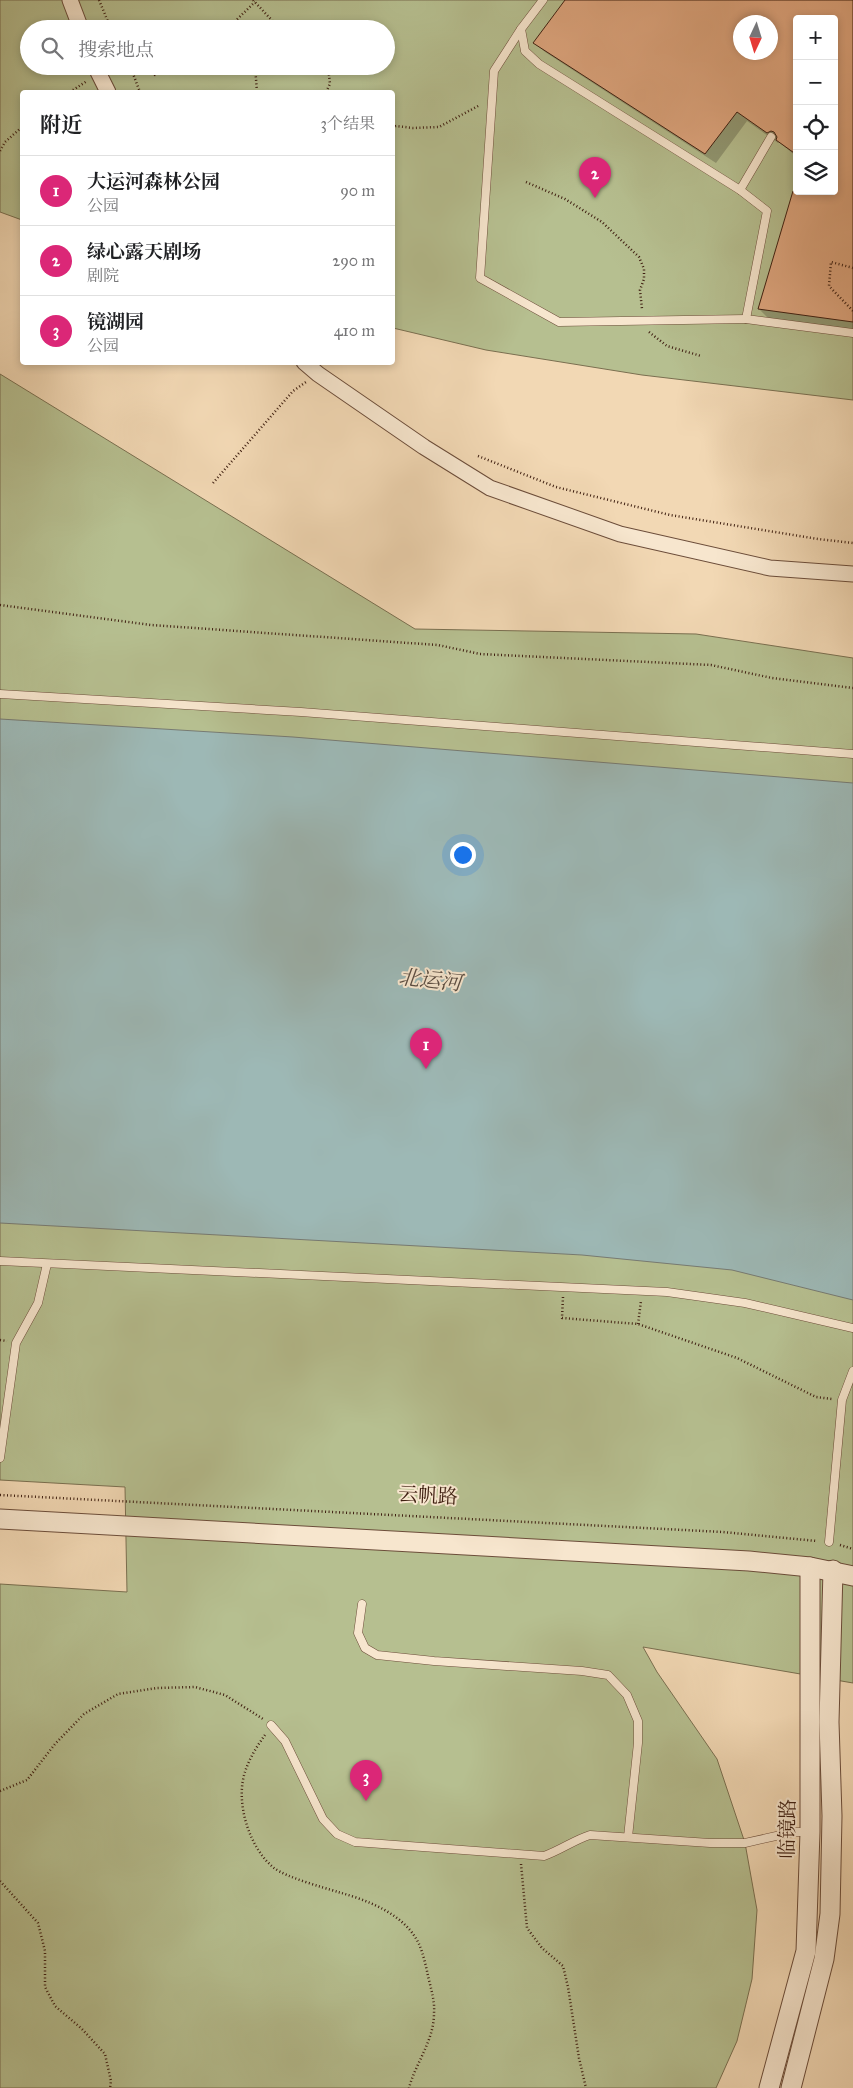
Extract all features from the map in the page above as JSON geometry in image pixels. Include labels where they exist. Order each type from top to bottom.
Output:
[{"type":"street","points":[[70,0],[78,20]]},
{"type":"street","points":[[100,75],[107,90]]},
{"type":"street","points":[[308,365],[424,447],[490,488],[620,534],[770,568],[853,574]]},
{"type":"street","points":[[0,1518],[749,1561],[833,1570],[853,1576]]},
{"type":"street","name":"临镜路","points":[[769,2088],[806,1951],[810,1832],[810,1567]]},
{"type":"street","points":[[791,2088],[824,1959],[830,1914],[832,1816],[829,1722],[833,1570]]},
{"type":"lane","points":[[543,0],[521,29],[494,71],[480,278],[559,322],[746,319],[853,333]]},
{"type":"lane","points":[[521,29],[525,51],[539,64],[740,190],[768,211],[746,319]]},
{"type":"lane","points":[[740,190],[771,137]]},
{"type":"lane","points":[[0,694],[301,712],[853,754]]},
{"type":"lane","points":[[0,1262],[667,1292],[744,1303],[853,1328]]},
{"type":"lane","points":[[0,1458],[16,1343],[38,1303],[47,1264]]},
{"type":"lane","points":[[829,1542],[842,1400],[853,1371]]},
{"type":"lane","points":[[362,1604],[358,1633],[365,1648],[377,1655],[434,1661],[582,1670],[608,1675],[627,1695],[638,1721],[638,1743],[628,1837]]},
{"type":"lane","points":[[271,1725],[285,1741],[323,1819],[337,1834],[355,1842],[544,1856],[562,1850],[575,1840],[590,1834],[710,1843],[745,1843],[794,1832],[810,1832]]},
{"type":"path","points":[[99,0],[107,20]]},
{"type":"path","points":[[236,20],[254,1],[272,20]]},
{"type":"path","points":[[72,90],[91,75]]},
{"type":"path","points":[[133,75],[139,90]]},
{"type":"path","points":[[255,75],[256,90]]},
{"type":"path","points":[[327,90],[330,84],[329,75]]},
{"type":"path","points":[[395,126],[439,127],[492,98]]},
{"type":"path","points":[[0,151],[5,142],[20,129]]},
{"type":"path","points":[[526,182],[565,199],[602,222],[638,257],[644,269],[644,279],[640,290],[644,327],[654,338],[667,346],[701,356]]},
{"type":"path","points":[[853,268],[831,262],[828,286],[853,312]]},
{"type":"path","points":[[213,483],[293,391],[318,374]]},
{"type":"path","points":[[478,456],[556,487],[670,515],[853,543]]},
{"type":"path","points":[[0,605],[151,625],[438,645],[480,654],[711,665],[772,678],[853,688]]},
{"type":"path","points":[[563,1287],[562,1318],[638,1324],[737,1358],[816,1397],[842,1400]]},
{"type":"path","points":[[638,1324],[642,1291]]},
{"type":"path","name":"云帆路","points":[[0,1495],[723,1532],[829,1542],[853,1549]]},
{"type":"path","points":[[0,1791],[28,1780],[55,1744],[84,1714],[118,1694],[157,1688],[194,1687],[225,1695],[253,1711],[271,1725],[244,1772],[241,1796],[246,1823],[257,1848],[275,1868],[312,1884],[368,1902],[392,1914],[407,1927],[418,1943],[434,1998],[434,2015],[430,2040],[409,2088]]},
{"type":"path","points":[[520,1855],[527,1928],[542,1948],[563,1966],[586,2088]]},
{"type":"path","points":[[0,1881],[18,1898],[38,1924],[45,1951],[45,1987],[55,2006],[82,2029],[105,2054],[111,2081],[110,2088]]},
{"type":"green space","points":[[0,0],[853,0],[853,400],[642,375],[486,350],[395,328],[395,90],[20,90],[20,219],[0,212]]},
{"type":"green space","points":[[0,374],[415,629],[696,634],[853,658],[853,1683],[643,1647],[657,1672],[717,1759],[745,1843],[757,1910],[752,1979],[737,2041],[716,2088],[0,2088],[0,1584],[127,1592],[125,1487],[0,1480]]},
{"type":"water","name":"北运河","points":[[0,719],[293,737],[853,783],[853,1300],[732,1270],[582,1255],[0,1223]]},
{"type":"building","points":[[565,0],[853,0],[853,322],[758,309],[793,191],[793,195],[838,195],[838,15],[793,15],[793,152],[776,140],[777,137],[774,132],[767,133],[737,112],[705,154],[533,43]]},
{"type":"place","name":"绿心露天剧场","points":[[595,198]]},
{"type":"place","name":"大运河森林公园","points":[[426,1069]]},
{"type":"place","name":"镜湖园","points":[[366,1801]]}]
